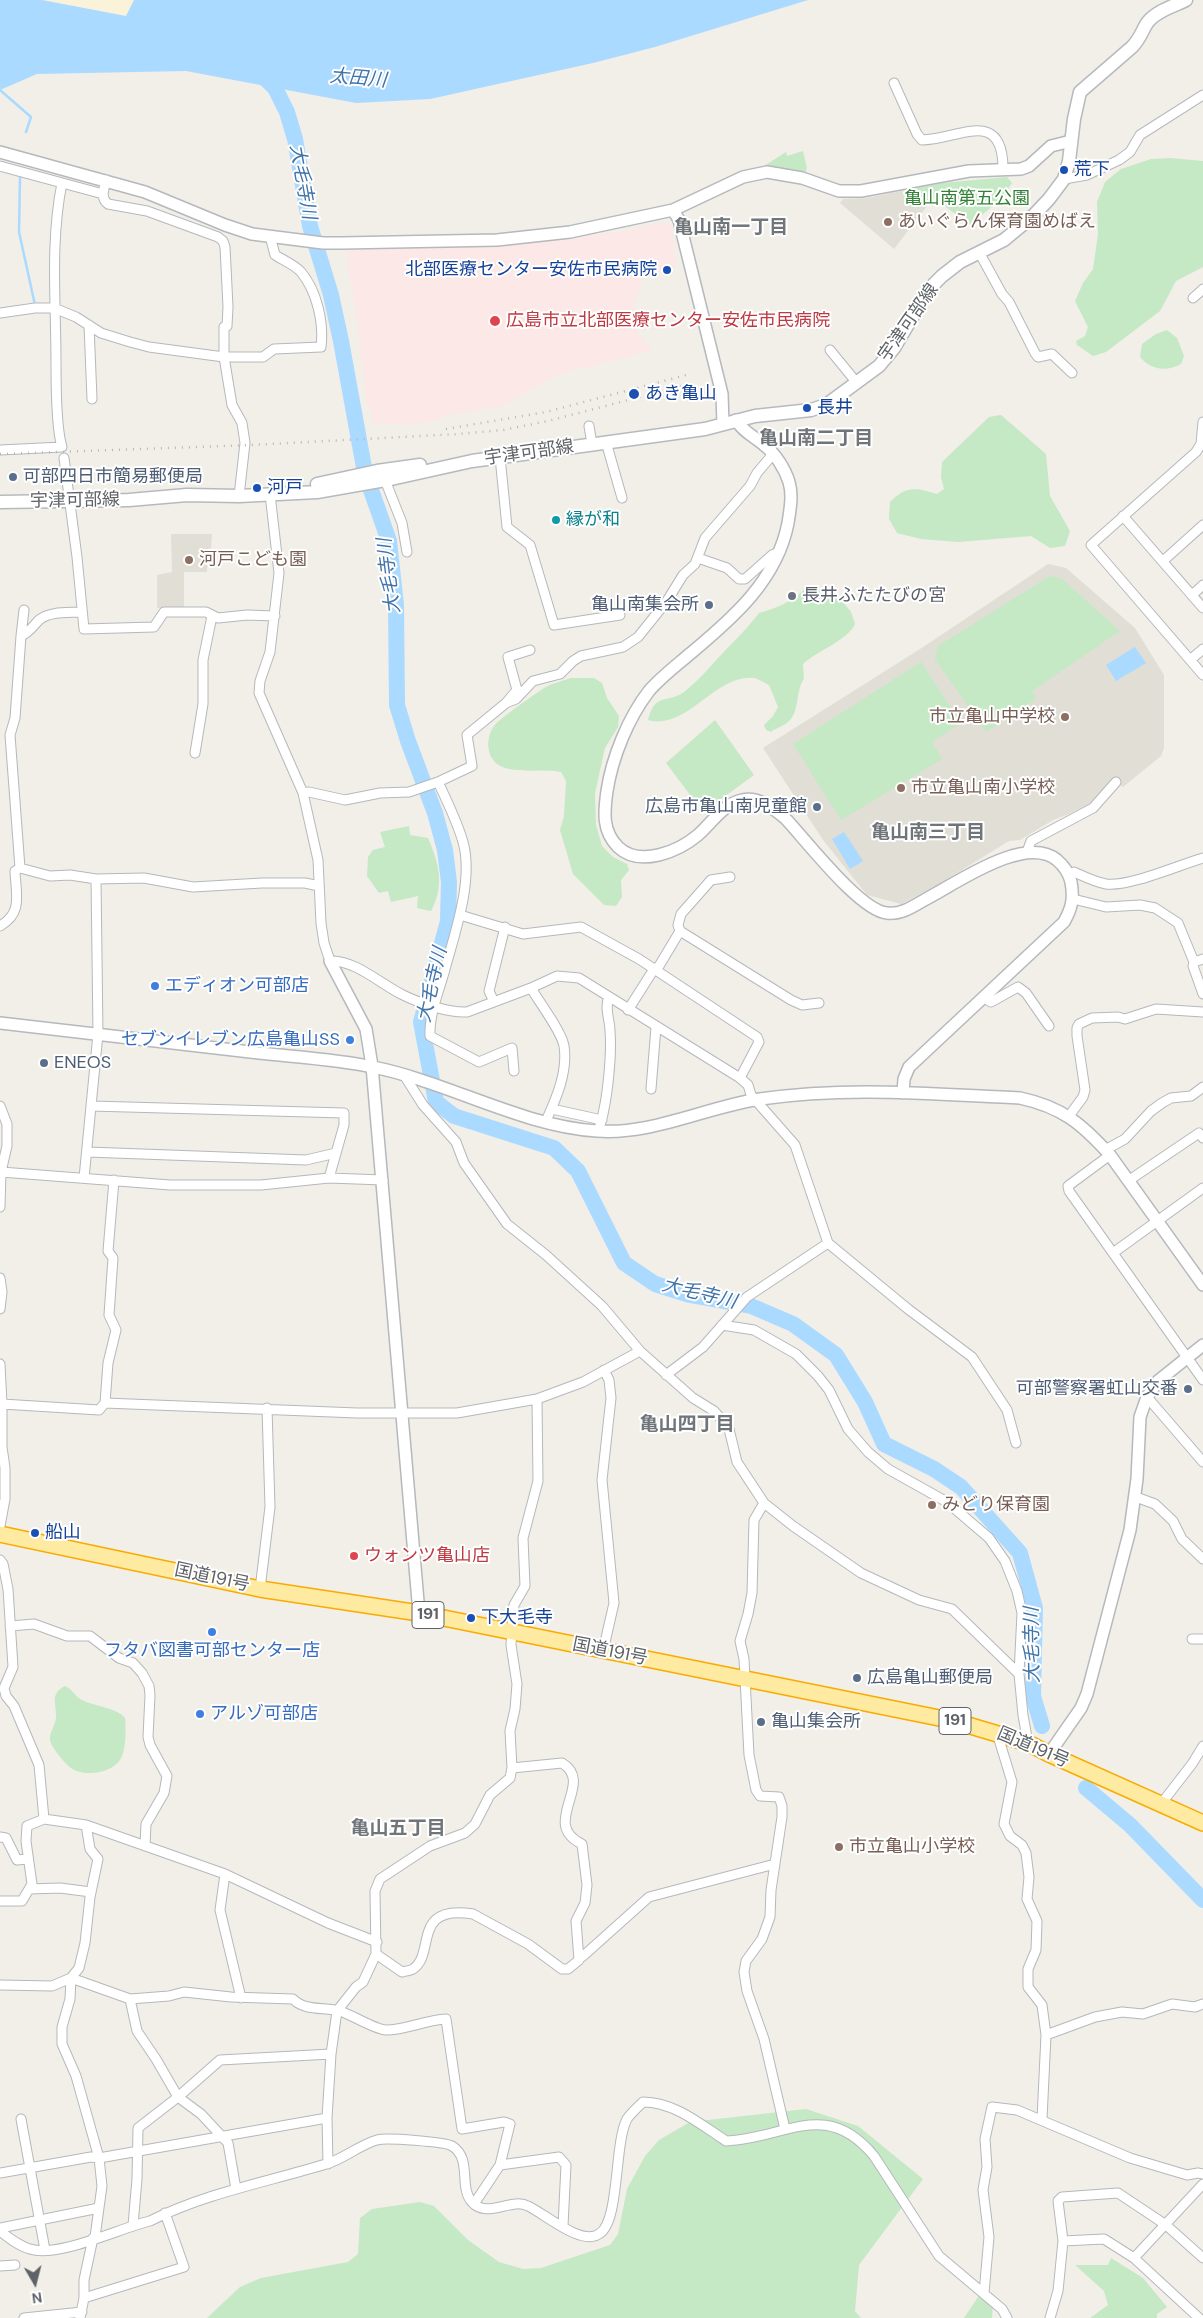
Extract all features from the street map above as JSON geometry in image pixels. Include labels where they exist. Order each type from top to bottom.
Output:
[{"type":"highway","name":"国道191号","points":[[0,1534],[260,1589],[420,1613],[946,1719],[997,1732],[1028,1743],[1203,1823]]},
{"type":"main road","name":"宇津可部線","points":[[0,502],[129,500],[187,495],[240,496],[317,492],[357,480],[472,461],[705,429],[736,420],[811,410],[826,405],[879,366],[894,348],[929,289],[942,276],[979,252],[1004,240],[1019,229],[1049,199],[1064,179],[1069,161],[1080,92],[1139,40],[1148,22],[1156,14],[1186,0]]},
{"type":"street","points":[[894,83],[917,134],[922,140],[968,130],[980,130],[989,133],[996,139],[1001,150],[1003,170]]},
{"type":"street","points":[[1064,179],[1087,175],[1119,160],[1130,152],[1140,135],[1203,95]]},
{"type":"street","points":[[0,152],[145,192],[224,225],[252,234],[323,243],[342,243],[496,240],[531,237],[623,222],[673,210],[738,179],[755,174],[779,173],[790,175],[848,192],[878,189],[969,171],[1021,169],[1029,166],[1051,146],[1071,141]]},
{"type":"street","points":[[0,166],[103,194]]},
{"type":"street","points":[[106,180],[103,194],[108,204],[147,211],[218,237],[223,241],[228,307],[227,326],[224,327],[224,358],[232,405],[242,423],[245,442],[240,496]]},
{"type":"street","points":[[0,450],[62,447],[56,378],[54,308],[55,215],[62,183]]},
{"type":"street","points":[[673,210],[679,220],[720,386],[723,424]]},
{"type":"street","points":[[0,313],[34,308],[54,308],[76,317],[101,333],[149,347],[224,358],[263,356],[274,349],[321,347],[323,331],[314,295],[301,272],[275,255],[270,236]]},
{"type":"street","points":[[979,252],[1002,294],[1009,302],[1038,358],[1052,354],[1072,373]]},
{"type":"street","points":[[89,326],[92,399]]},
{"type":"street","points":[[830,350],[857,383]]},
{"type":"street","points":[[736,420],[741,428],[764,444],[773,454],[789,482],[791,496],[786,531],[780,552],[771,569],[740,610],[729,622],[659,680],[639,706],[615,754],[604,818],[606,830],[616,844],[627,853],[639,856],[663,854],[698,835],[733,803],[751,799],[773,808],[857,897],[876,910],[887,913],[907,909],[1006,858],[1027,852],[1042,852],[1052,856],[1068,874],[1073,899],[1064,922],[909,1067],[904,1079],[904,1093]]},
{"type":"street","points":[[1203,422],[1202,444],[1196,452],[1091,545],[1203,675]]},
{"type":"street","points":[[589,426],[592,444]]},
{"type":"street","points":[[606,442],[618,492],[622,498]]},
{"type":"street","points":[[506,703],[516,699],[533,680],[560,674],[580,656],[630,644],[659,612],[683,576],[698,558],[706,538],[750,486],[757,473],[773,454]]},
{"type":"street","points":[[500,457],[506,527],[530,545],[554,625],[620,616]]},
{"type":"street","points":[[64,458],[84,629],[154,627],[164,612],[206,612],[212,616],[275,616]]},
{"type":"street","points":[[381,477],[402,522],[407,552]]},
{"type":"street","points":[[270,494],[279,573],[270,652],[260,681],[259,693],[304,793],[318,860],[324,943],[330,961],[366,1029],[372,1066],[383,1180],[420,1613]]},
{"type":"street","points":[[1124,516],[1203,608]]},
{"type":"street","points":[[1163,560],[1203,525]]},
{"type":"street","points":[[698,558],[727,568],[739,579],[751,575],[772,555],[780,552]]},
{"type":"street","points":[[1192,595],[1203,585]]},
{"type":"street","points":[[20,868],[10,735],[15,718],[24,610]]},
{"type":"street","points":[[21,636],[48,615],[82,612]]},
{"type":"street","points":[[195,753],[203,704],[203,660],[212,616]]},
{"type":"street","points":[[1190,660],[1203,649]]},
{"type":"street","points":[[304,793],[309,792],[346,800],[380,793],[409,792],[472,766],[468,736],[506,703],[517,690],[508,657],[530,650]]},
{"type":"street","points":[[0,733],[10,735]]},
{"type":"street","points":[[436,782],[464,843],[466,870],[460,915],[432,1005],[429,1028],[430,1036],[479,1062],[512,1048],[514,1071]]},
{"type":"street","points":[[1027,852],[1031,841],[1093,808],[1116,782]]},
{"type":"street","points":[[1068,874],[1074,872],[1096,882],[1109,884],[1123,883],[1203,858]]},
{"type":"street","points":[[0,926],[10,920],[16,913],[15,871],[20,868],[50,876],[70,875],[96,879],[144,878],[193,886],[305,883],[319,886]]},
{"type":"street","points":[[730,877],[711,880],[681,914],[678,925],[680,931],[791,1000],[802,1005],[819,1003]]},
{"type":"street","points":[[84,1178],[98,1034],[96,879]]},
{"type":"street","points":[[1073,899],[1106,907],[1140,905],[1155,908],[1178,923],[1199,960],[1194,966],[1203,994]]},
{"type":"street","points":[[460,915],[523,934],[581,927],[639,959],[757,1037],[759,1042],[740,1078]]},
{"type":"street","points":[[494,1002],[489,991],[505,928]]},
{"type":"street","points":[[628,1010],[680,931]]},
{"type":"street","points":[[330,961],[339,960],[408,997],[456,1012],[467,1012],[557,976],[579,978],[740,1078],[748,1085],[752,1095],[795,1145],[828,1242],[908,1309],[972,1357],[1007,1410],[1016,1443]]},
{"type":"street","points":[[984,998],[991,1002],[1018,987],[1026,993],[1049,1026]]},
{"type":"street","points":[[531,988],[564,1045],[564,1062],[559,1092],[546,1121]]},
{"type":"street","points":[[600,1126],[610,1032],[606,1004],[609,997]]},
{"type":"street","points":[[1069,1116],[1083,1097],[1085,1090],[1077,1036],[1077,1028],[1080,1024],[1092,1018],[1118,1017],[1125,1020],[1156,1009],[1203,1012]]},
{"type":"street","points":[[0,1023],[372,1066],[451,1089],[546,1121],[573,1128],[600,1126]]},
{"type":"street","points":[[651,1089],[656,1027]]},
{"type":"street","points":[[407,1076],[423,1105],[456,1142],[464,1163],[507,1224],[546,1255],[602,1306],[640,1351],[666,1375],[693,1398],[714,1411],[725,1423],[729,1429],[737,1462],[764,1503],[793,1526],[861,1573],[918,1600],[952,1608],[1019,1674]]},
{"type":"street","points":[[1203,1087],[1191,1096],[1171,1098],[1151,1110],[1125,1138],[1068,1186],[1069,1191],[1203,1380]]},
{"type":"street","points":[[552,1110],[600,1126],[622,1131],[757,1100],[816,1092],[861,1090],[1020,1098],[1043,1104],[1069,1116],[1083,1126],[1107,1152],[1203,1285]]},
{"type":"street","points":[[0,1106],[7,1124],[7,1146],[1,1172],[0,1204]]},
{"type":"street","points":[[91,1106],[344,1113],[344,1125],[329,1178]]},
{"type":"street","points":[[1128,1181],[1199,1133],[1203,1138]]},
{"type":"street","points":[[87,1152],[306,1160],[336,1153]]},
{"type":"street","points":[[1,1172],[170,1184],[261,1185],[329,1178],[383,1180]]},
{"type":"street","points":[[2,1404],[99,1410],[104,1403],[108,1363],[116,1330],[109,1315],[113,1258],[108,1251],[114,1180]]},
{"type":"street","points":[[1113,1253],[1156,1220],[1203,1188]]},
{"type":"street","points":[[666,1375],[704,1347],[746,1297],[828,1242]]},
{"type":"street","points":[[0,1278],[2,1292],[0,1309]]},
{"type":"street","points":[[724,1323],[754,1330],[796,1354],[829,1390],[848,1429],[868,1452],[888,1469],[947,1502],[989,1538],[1005,1561],[1018,1591],[1022,1613],[1019,1674],[1028,1743]]},
{"type":"street","points":[[1049,1754],[1081,1708],[1087,1694],[1130,1530],[1136,1497],[1140,1417],[1147,1397],[1158,1381],[1203,1345]]},
{"type":"street","points":[[104,1403],[403,1414],[457,1414],[537,1399],[583,1382],[640,1351]]},
{"type":"street","points":[[0,1364],[2,1447],[5,1468],[5,1499],[0,1526]]},
{"type":"street","points":[[604,1370],[609,1380],[611,1398],[602,1480],[614,1603],[604,1651]]},
{"type":"street","points":[[1147,1397],[1203,1462]]},
{"type":"street","points":[[328,2164],[327,2118],[331,2054],[337,2011],[356,1987],[363,1982],[376,1954],[375,1891],[380,1879],[430,1846],[466,1833],[475,1824],[490,1795],[510,1778],[512,1768],[510,1731],[515,1709],[517,1674],[512,1663],[512,1632],[514,1605],[525,1586],[525,1530],[538,1481],[537,1399]]},
{"type":"street","points":[[260,1589],[270,1507],[267,1408]]},
{"type":"street","points":[[1136,1497],[1155,1504],[1173,1521],[1182,1539],[1203,1558]]},
{"type":"street","points":[[764,1503],[754,1520],[752,1593],[740,1641],[744,1659],[749,1755],[756,1790],[760,1796],[779,1797],[782,1806],[774,1864],[770,1917],[762,1939],[746,1961],[744,1980],[764,2039],[786,2129]]},
{"type":"street","points":[[0,1560],[3,1564],[8,1589],[4,1615],[10,1626],[13,1667],[4,1688],[6,1696],[14,1706],[39,1765],[44,1819]]},
{"type":"street","points":[[10,1626],[34,1624],[67,1636],[90,1636],[119,1658],[133,1663],[142,1673],[149,1686],[150,1695],[148,1737],[150,1745],[167,1776],[164,1793],[146,1824],[145,1846]]},
{"type":"street","points":[[1192,1639],[1203,1639]]},
{"type":"street","points":[[997,1732],[1012,1782],[1010,1802],[1004,1824],[1010,1836],[1022,1845],[1026,1853],[1029,1877],[1027,1899],[1037,1921],[1036,1950],[1028,1969],[1028,1987],[1042,2004],[1046,2035],[1042,2119]]},
{"type":"street","points":[[1161,1804],[1192,1764],[1203,1746]]},
{"type":"street","points":[[376,1954],[402,1972],[412,1970],[420,1962],[430,1927],[437,1919],[447,1914],[464,1912],[473,1914],[528,1944],[562,1969],[568,1969],[579,1960],[576,1921],[585,1903],[587,1885],[582,1844],[573,1840],[566,1831],[565,1824],[574,1785],[573,1777],[568,1766],[562,1763],[512,1768]]},
{"type":"street","points":[[0,1901],[22,1901],[32,1884],[28,1858],[27,1826],[44,1819],[86,1825],[226,1874],[328,1923],[377,1942]]},
{"type":"street","points":[[0,1985],[52,1986],[71,1978],[78,1968],[85,1943],[91,1892],[98,1859],[90,1850],[86,1825]]},
{"type":"street","points":[[0,1837],[6,1838],[17,1860],[28,1858]]},
{"type":"street","points":[[582,1957],[649,1897],[774,1864]]},
{"type":"street","points":[[226,1874],[220,1910],[241,1998]]},
{"type":"street","points":[[29,1889],[66,1888],[91,1892]]},
{"type":"street","points":[[71,1978],[130,1999],[169,1996],[184,1992],[241,1998],[293,1999],[299,2006],[337,2011],[356,2016],[382,2030],[398,2030],[419,2023],[446,2019],[462,2129],[504,2122],[510,2124],[500,2165],[474,2204]]},
{"type":"street","points":[[24,2318],[81,2315],[84,2298],[84,2280],[99,2208],[102,2186],[99,2158],[76,2076],[62,2044],[62,2027],[70,1999],[71,1978]]},
{"type":"street","points":[[130,1999],[137,2031],[156,2059],[178,2098],[200,2114],[220,2137],[228,2143],[236,2189]]},
{"type":"street","points":[[1046,2035],[1095,2017],[1122,2012],[1143,2014],[1172,2004],[1195,2007],[1203,2004]]},
{"type":"street","points":[[132,2225],[137,2179],[136,2152],[138,2128],[178,2098],[220,2060],[331,2054]]},
{"type":"street","points":[[0,2229],[10,2239],[30,2249],[54,2251],[74,2246],[132,2225],[150,2221],[165,2213],[236,2189],[328,2164],[378,2140],[389,2138],[451,2145],[460,2154],[465,2169],[468,2194],[474,2204],[486,2210],[526,2204],[574,2233],[590,2237],[599,2234],[606,2228],[611,2213],[621,2140],[627,2118],[643,2102],[657,2102],[673,2107],[726,2141],[826,2123],[845,2130],[862,2141],[874,2156],[939,2256],[1002,2309],[1007,2318]]},
{"type":"street","points":[[984,2293],[988,2237],[983,2190],[987,2167],[985,2139],[992,2107],[1017,2110],[1042,2119],[1130,2158],[1187,2175],[1203,2174]]},
{"type":"street","points":[[0,2173],[91,2157],[99,2158],[136,2152],[327,2118]]},
{"type":"street","points":[[21,2119],[45,2250]]},
{"type":"street","points":[[500,2165],[559,2157],[566,2165],[563,2226]]},
{"type":"street","points":[[1134,2258],[1201,2190]]},
{"type":"street","points":[[1050,2318],[1058,2291],[1063,2241],[1058,2201],[1062,2197],[1118,2193],[1166,2225],[1203,2258]]},
{"type":"street","points":[[0,2229],[99,2208]]},
{"type":"street","points":[[84,2298],[184,2267],[165,2213]]},
{"type":"street","points":[[1063,2241],[1104,2239],[1134,2258],[1199,2318]]},
{"type":"street","points":[[0,2266],[16,2265]]},
{"type":"shaded area","name":"あいぐらん保育園めばえ","points":[[906,190],[928,205],[894,249],[840,203],[843,199],[867,198]]},
{"type":"shaded area","name":"広島市立北部医療センター安佐市民病院","points":[[664,222],[672,227],[676,267],[642,279],[632,314],[634,327],[652,351],[559,374],[502,406],[440,416],[440,420],[401,425],[372,423],[370,407],[367,405],[359,335],[346,251],[533,243],[624,231]]},
{"type":"shaded area","name":"河戸こども園","points":[[171,534],[212,534],[211,548],[208,549],[207,572],[184,572],[184,608],[157,608],[157,575],[172,572]]},
{"type":"shaded area","points":[[1048,564],[1066,568],[1135,628],[1164,675],[1164,748],[1161,756],[1123,787],[1112,780],[1089,804],[1053,820],[1020,840],[1009,841],[939,884],[901,904],[867,895],[823,840],[763,748],[920,649]]},
{"type":"green space","points":[[803,151],[807,168],[805,174],[777,167],[761,168],[786,152],[787,156]]},
{"type":"green space","points":[[1170,158],[1203,161],[1203,267],[1176,281],[1160,311],[1106,352],[1093,356],[1077,345],[1076,341],[1085,336],[1088,327],[1075,301],[1083,283],[1093,269],[1098,234],[1097,202],[1105,182],[1121,169],[1151,159]]},
{"type":"green space","name":"亀山南第五公園","points":[[1007,177],[1012,183],[1002,198],[970,225],[934,198],[928,205],[906,190],[942,183]]},
{"type":"green space","points":[[1167,330],[1177,338],[1184,356],[1181,364],[1164,369],[1149,365],[1140,357],[1142,344],[1156,334]]},
{"type":"green space","points":[[1001,415],[1046,454],[1050,496],[1070,531],[1065,546],[1050,548],[1031,536],[958,542],[921,539],[897,533],[889,519],[890,502],[907,490],[917,489],[937,494],[944,489],[941,477],[942,462],[989,417]]},
{"type":"green space","points":[[1050,576],[1062,579],[1120,631],[1032,691],[1036,699],[986,732],[935,659],[938,646]]},
{"type":"green space","points":[[806,587],[835,592],[851,612],[855,624],[846,635],[803,664],[804,679],[799,689],[795,712],[787,723],[771,732],[766,730],[764,725],[773,716],[778,707],[769,685],[754,678],[740,679],[726,684],[676,718],[662,721],[648,720],[651,711],[658,702],[678,696],[689,688],[759,613],[785,603],[797,596]]},
{"type":"green space","points":[[921,662],[961,723],[932,742],[942,759],[841,820],[793,744]]},
{"type":"green space","points":[[571,678],[594,678],[602,683],[607,698],[619,716],[618,727],[605,748],[595,793],[596,825],[602,846],[613,857],[627,864],[629,870],[621,880],[622,897],[616,906],[604,905],[573,874],[560,830],[564,816],[566,781],[561,772],[519,770],[503,767],[493,760],[488,746],[491,730],[497,723],[546,687]]},
{"type":"green space","points":[[715,720],[754,775],[717,802],[703,801],[697,804],[666,763]]},
{"type":"green space","points":[[409,826],[410,835],[428,838],[435,857],[439,883],[438,892],[431,911],[417,908],[418,896],[391,902],[388,891],[379,893],[367,876],[368,857],[373,850],[385,847],[380,832]]},
{"type":"green space","points":[[65,1686],[81,1700],[117,1712],[125,1718],[123,1752],[119,1761],[114,1766],[101,1772],[80,1772],[67,1764],[53,1748],[50,1737],[56,1718],[55,1696]]},
{"type":"green space","points":[[806,2109],[858,2126],[923,2179],[859,2265],[855,2311],[861,2318],[207,2318],[240,2287],[261,2278],[348,2262],[358,2254],[360,2218],[372,2209],[420,2202],[434,2206],[468,2240],[499,2262],[523,2269],[541,2268],[610,2245],[618,2234],[627,2189],[645,2156],[659,2140],[690,2122]]},
{"type":"green space","points":[[1111,2258],[1143,2278],[1167,2307],[1157,2314],[1157,2318],[1090,2318],[1108,2305],[1104,2291],[1075,2265],[1108,2265]]},
{"type":"green space","points":[[980,2294],[993,2303],[992,2318],[964,2318]]},
{"type":"sand","points":[[42,0],[134,0],[126,16]]},
{"type":"water","name":"太田川","points":[[0,0],[42,0],[126,16],[134,0],[808,0],[655,47],[593,63],[430,99],[356,103],[186,71],[37,74],[0,90]]},
{"type":"water","points":[[1135,647],[1146,663],[1116,681],[1106,665]]},
{"type":"water","points":[[844,832],[863,861],[850,869],[832,839]]},
{"type":"waterway","name":"大毛寺川","points":[[260,73],[275,88],[287,112],[295,139],[310,226],[331,295],[341,341],[365,473],[389,541],[396,605],[397,705],[408,741],[435,813],[445,850],[449,882],[448,921],[421,1022],[436,1102],[454,1116],[554,1148],[578,1171],[624,1263],[655,1284],[690,1295],[751,1306],[793,1324],[836,1355],[865,1402],[884,1444],[934,1469],[961,1487],[1020,1553],[1035,1608],[1033,1696],[1042,1726]]},
{"type":"waterway","points":[[0,90],[31,117],[26,132]]},
{"type":"waterway","points":[[20,178],[19,232],[35,305]]},
{"type":"waterway","name":"大毛寺川","points":[[1086,1788],[1130,1825],[1203,1900]]},
{"type":"railway","points":[[446,429],[546,412],[690,374]]},
{"type":"railway","points":[[0,454],[251,445],[503,430],[548,421],[693,383]]},
{"type":"place","name":"荒下","points":[[1064,170]]},
{"type":"place","name":"あいぐらん保育園めばえ","points":[[888,222]]},
{"type":"place","name":"北部医療センター安佐市民病院","points":[[667,270]]},
{"type":"place","name":"広島市立北部医療センター安佐市民病院","points":[[495,321]]},
{"type":"place","name":"あき亀山","points":[[634,394]]},
{"type":"place","name":"長井","points":[[807,408]]},
{"type":"place","name":"可部四日市簡易郵便局","points":[[13,477]]},
{"type":"place","name":"河戸","points":[[257,488]]},
{"type":"place","name":"縁が和","points":[[556,520]]},
{"type":"place","name":"河戸こども園","points":[[189,560]]},
{"type":"place","name":"長井ふたたびの宮","points":[[792,596]]},
{"type":"place","name":"亀山南集会所","points":[[709,605]]},
{"type":"place","name":"市立亀山中学校","points":[[1065,717]]},
{"type":"place","name":"市立亀山南小学校","points":[[901,788]]},
{"type":"place","name":"広島市亀山南児童館","points":[[817,807]]},
{"type":"place","name":"エディオン可部店","points":[[155,986]]},
{"type":"place","name":"セブンイレブン広島亀山SS","points":[[350,1040]]},
{"type":"place","name":"ENEOS","points":[[44,1063]]},
{"type":"place","name":"可部警察署虹山交番","points":[[1188,1389]]},
{"type":"place","name":"みどり保育園","points":[[932,1505]]},
{"type":"place","name":"船山","points":[[35,1533]]},
{"type":"place","name":"ウォンツ亀山店","points":[[354,1556]]},
{"type":"place","name":"下大毛寺","points":[[471,1618]]},
{"type":"place","name":"フタバ図書可部センター店","points":[[212,1632]]},
{"type":"place","name":"広島亀山郵便局","points":[[857,1678]]},
{"type":"place","name":"アルゾ可部店","points":[[200,1714]]},
{"type":"place","name":"亀山集会所","points":[[761,1722]]},
{"type":"place","name":"市立亀山小学校","points":[[839,1847]]},
{"type":"district","name":"亀山南一丁目","points":[[731,228]]},
{"type":"district","name":"亀山南二丁目","points":[[816,439]]},
{"type":"district","name":"亀山南三丁目","points":[[928,833]]},
{"type":"district","name":"亀山四丁目","points":[[687,1425]]},
{"type":"district","name":"亀山五丁目","points":[[398,1829]]}]
